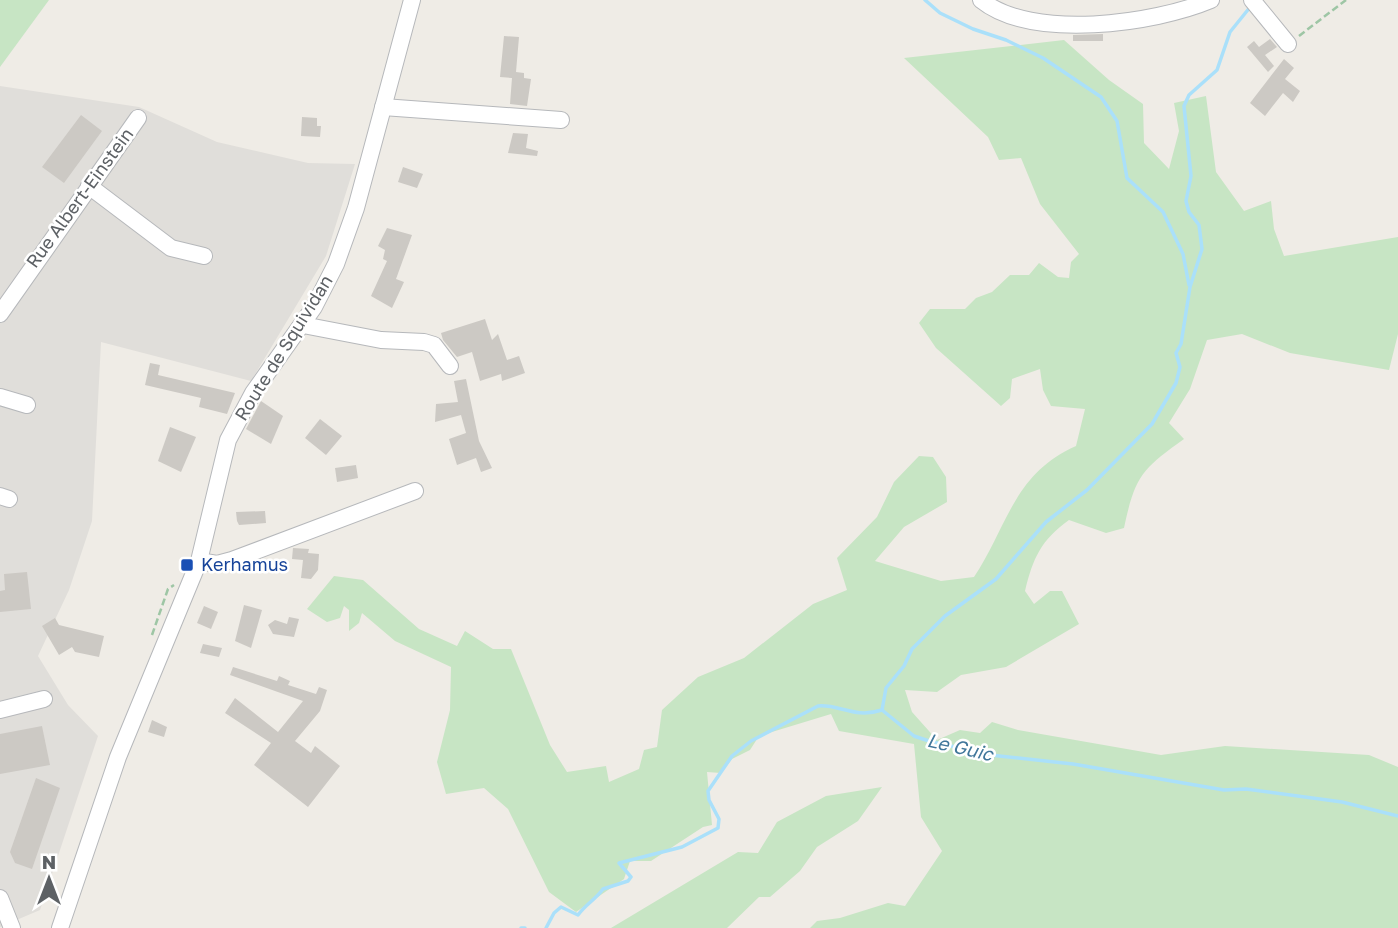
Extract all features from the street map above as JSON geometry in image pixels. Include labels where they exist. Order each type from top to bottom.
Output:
[{"type":"street","name":"Route de Squividan","points":[[61,928],[114,766],[199,561],[228,440],[253,393],[303,325],[325,289],[346,238],[412,0]]},
{"type":"street","points":[[981,0],[1009,16],[1086,24],[1156,18],[1210,0]]},
{"type":"street","points":[[1252,0],[1288,44]]},
{"type":"street","points":[[383,107],[561,120]]},
{"type":"street","name":"Rue Albert-Einstein","points":[[0,313],[138,118]]},
{"type":"street","points":[[89,186],[171,248],[204,256]]},
{"type":"street","points":[[303,325],[381,340],[424,342],[434,345],[450,366]]},
{"type":"street","points":[[0,397],[27,405]]},
{"type":"street","points":[[199,561],[217,564],[232,560],[415,491]]},
{"type":"street","points":[[0,710],[44,699]]},
{"type":"street","points":[[0,898],[12,928]]},
{"type":"path","points":[[1288,44],[1346,0]]},
{"type":"shaded area","points":[[0,86],[139,107],[217,142],[308,163],[355,164],[326,256],[251,381],[101,342],[92,521],[69,590],[38,656],[68,705],[98,736],[40,910],[0,927]]},
{"type":"green space","points":[[0,0],[49,0],[0,67]]},
{"type":"green space","points":[[1064,40],[1109,80],[1143,104],[1144,143],[1169,169],[1179,131],[1174,103],[1206,96],[1216,172],[1244,211],[1271,201],[1274,229],[1284,256],[1398,237],[1398,334],[1389,370],[1290,353],[1242,334],[1207,340],[1190,389],[1169,423],[1184,439],[1158,458],[1142,475],[1132,496],[1124,528],[1106,533],[1069,520],[1051,535],[1035,559],[1025,591],[1034,604],[1050,591],[1062,591],[1079,624],[1006,667],[961,675],[937,692],[905,690],[912,712],[937,740],[960,730],[980,733],[992,722],[1018,730],[1161,755],[1225,746],[1369,755],[1398,767],[1398,928],[810,928],[817,921],[840,918],[888,903],[905,906],[942,851],[921,817],[914,744],[839,731],[831,714],[759,736],[750,750],[732,759],[721,773],[707,772],[712,825],[703,827],[651,861],[630,861],[624,879],[576,912],[549,892],[508,809],[484,788],[446,794],[437,762],[450,710],[451,667],[395,641],[362,613],[359,623],[349,631],[349,610],[344,606],[340,618],[327,622],[307,609],[334,576],[363,580],[419,629],[457,646],[465,631],[493,649],[511,649],[550,745],[567,772],[606,766],[609,782],[639,769],[644,750],[657,747],[662,710],[698,677],[744,658],[813,604],[847,590],[837,558],[877,517],[894,482],[919,456],[933,457],[946,477],[947,502],[904,527],[875,561],[941,581],[974,577],[1025,486],[1038,471],[1076,446],[1085,409],[1051,406],[1043,390],[1040,369],[1012,379],[1010,398],[1001,406],[936,348],[919,323],[930,309],[965,309],[976,298],[992,292],[1010,275],[1029,275],[1039,263],[1058,277],[1069,278],[1071,262],[1079,254],[1040,204],[1021,158],[999,160],[988,137],[904,58]]},
{"type":"green space","points":[[882,787],[858,821],[817,847],[800,871],[770,897],[759,897],[727,928],[611,928],[738,852],[758,853],[777,822],[826,796]]},
{"type":"building","points":[[1103,34],[1103,41],[1073,41],[1073,35]]},
{"type":"building","points":[[504,36],[519,37],[516,72],[524,73],[524,78],[531,79],[527,106],[510,104],[512,78],[500,77]]},
{"type":"building","points":[[1270,39],[1277,47],[1265,55],[1274,66],[1268,72],[1247,47],[1254,41],[1259,47]]},
{"type":"building","points":[[1284,59],[1294,68],[1285,79],[1300,91],[1293,102],[1283,93],[1265,116],[1250,103]]},
{"type":"building","points":[[81,115],[102,131],[64,183],[42,167]]},
{"type":"building","points":[[302,117],[317,118],[317,126],[321,126],[320,137],[301,136]]},
{"type":"building","points":[[513,133],[528,134],[526,148],[538,151],[537,156],[508,153]]},
{"type":"building","points":[[403,167],[423,174],[417,188],[398,182]]},
{"type":"building","points":[[387,228],[412,235],[396,279],[404,282],[392,308],[371,296],[387,261],[383,259],[385,250],[378,246]]},
{"type":"building","points":[[485,319],[492,340],[498,334],[507,360],[519,356],[525,373],[502,381],[501,374],[480,381],[472,352],[457,357],[443,340],[441,333]]},
{"type":"building","points":[[150,363],[160,365],[158,375],[235,393],[227,414],[199,407],[201,398],[145,385]]},
{"type":"building","points":[[466,379],[479,441],[492,468],[481,472],[476,458],[457,465],[449,439],[466,433],[461,415],[435,422],[436,404],[458,402],[454,381]]},
{"type":"building","points":[[261,401],[283,416],[271,444],[246,429]]},
{"type":"building","points":[[320,419],[342,436],[326,455],[305,438]]},
{"type":"building","points":[[170,427],[196,437],[181,472],[158,461]]},
{"type":"building","points":[[356,465],[358,478],[337,482],[335,468]]},
{"type":"building","points":[[265,511],[266,523],[239,525],[237,521],[236,512]]},
{"type":"building","points":[[293,548],[309,549],[308,553],[319,554],[318,570],[311,579],[301,578],[303,560],[292,559]]},
{"type":"building","points":[[27,572],[31,609],[0,612],[0,591],[5,590],[4,574]]},
{"type":"building","points":[[244,605],[262,610],[251,648],[235,641]]},
{"type":"building","points":[[204,606],[218,612],[211,629],[197,623]]},
{"type":"building","points":[[289,617],[299,619],[294,637],[273,634],[268,625],[275,620],[287,624]]},
{"type":"building","points":[[55,618],[59,625],[104,636],[99,657],[75,652],[72,647],[59,655],[42,626]]},
{"type":"building","points":[[203,644],[222,648],[219,657],[200,653]]},
{"type":"building","points":[[233,667],[277,681],[279,676],[290,681],[288,685],[316,694],[319,687],[327,690],[320,711],[295,741],[311,753],[315,746],[340,766],[308,807],[254,765],[271,743],[225,713],[235,698],[278,732],[303,701],[230,675]]},
{"type":"building","points":[[152,720],[167,727],[164,737],[148,732]]},
{"type":"building","points":[[42,726],[50,765],[0,774],[0,734]]},
{"type":"building","points":[[36,778],[60,788],[32,869],[15,863],[10,852]]},
{"type":"waterway","points":[[925,0],[940,13],[1043,58],[1101,97],[1117,121],[1127,178],[1163,212],[1183,254],[1189,285]]},
{"type":"waterway","points":[[882,710],[886,688],[904,666],[912,649],[945,616],[996,579],[1046,522],[1087,490],[1152,424],[1176,383],[1180,367],[1176,353],[1181,344],[1190,287],[1202,249],[1199,225],[1189,212],[1186,201],[1191,176],[1184,106],[1189,95],[1217,70],[1230,32],[1251,6]]},
{"type":"waterway","name":"Le Guic","points":[[546,928],[554,913],[561,907],[578,915],[603,889],[628,881],[631,877],[619,863],[682,847],[718,828],[719,819],[709,800],[708,791],[732,756],[751,741],[818,706],[863,713],[882,710]]},
{"type":"waterway","name":"Le Guic","points":[[882,710],[914,736],[990,755],[1073,764],[1224,790],[1246,789],[1342,802],[1398,816]]},
{"type":"place","name":"Kerhamus","points":[[187,565]]}]
